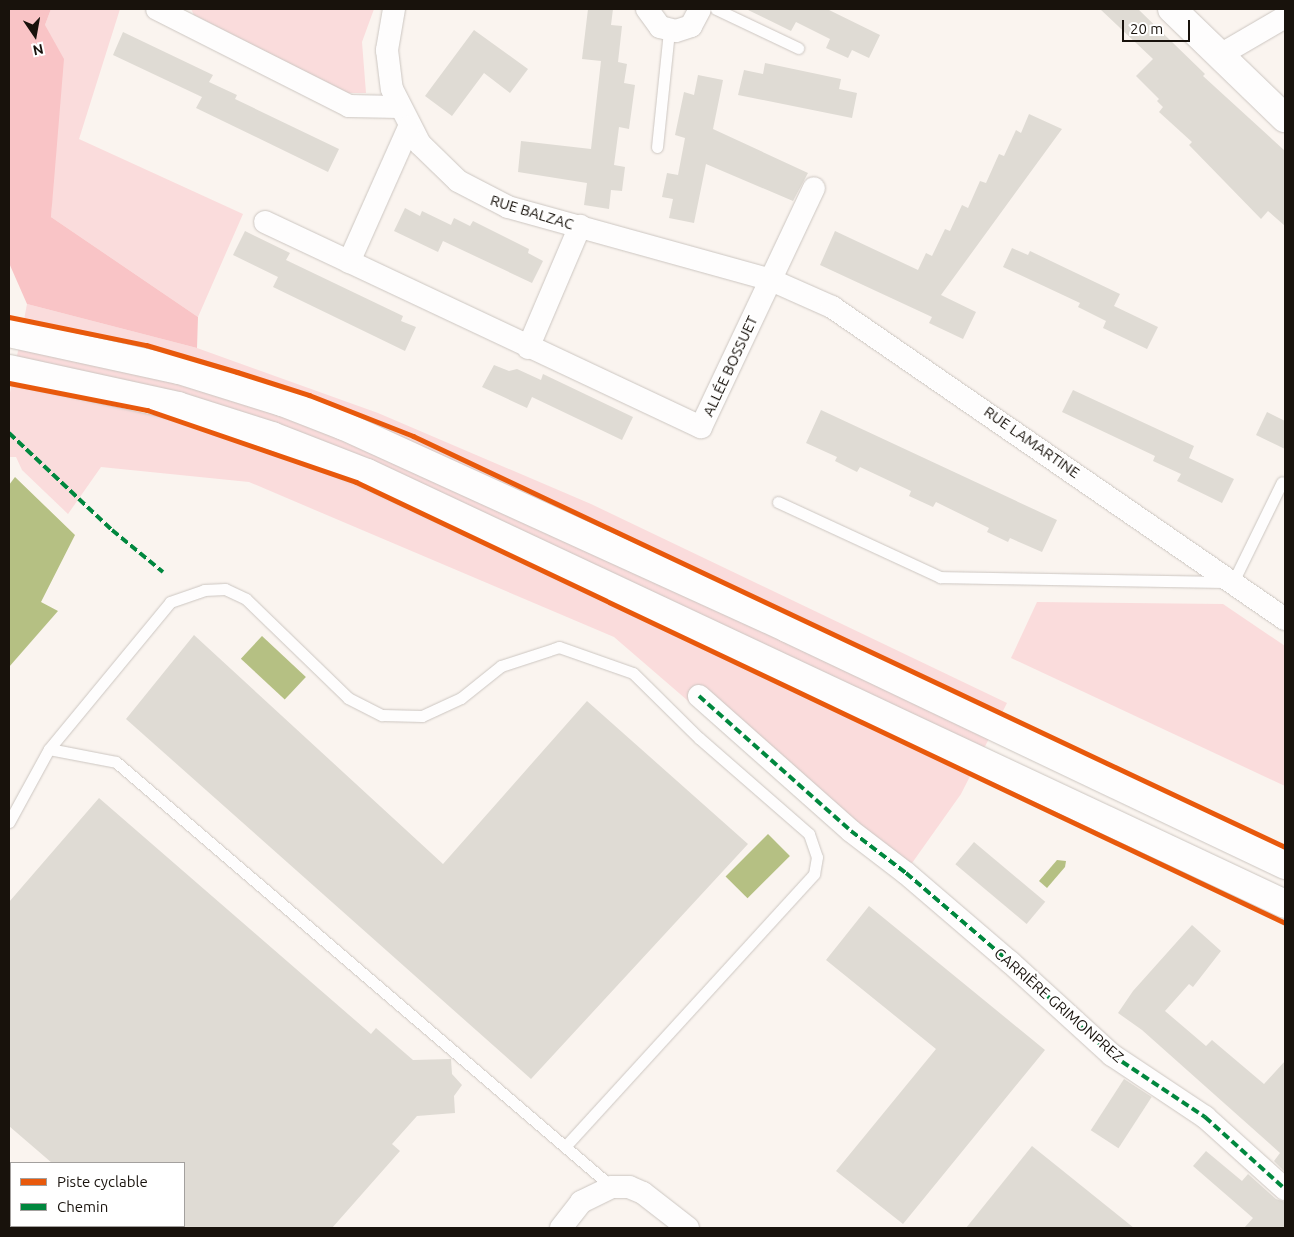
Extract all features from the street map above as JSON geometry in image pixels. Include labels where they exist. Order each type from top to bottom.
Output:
[{"type":"main road","points":[[1172,9],[1285,118]]},
{"type":"main road","points":[[9,332],[179,370],[282,402],[344,426],[787,628],[1285,865]]},
{"type":"main road","points":[[9,369],[178,406],[367,472],[1285,904]]},
{"type":"street","points":[[157,9],[349,106],[399,107]]},
{"type":"street","name":"RUE BALZAC","points":[[394,9],[387,50],[392,89],[399,107],[409,127],[432,159],[473,191],[508,206],[770,280]]},
{"type":"street","points":[[647,9],[654,22],[669,30],[691,26],[700,9]]},
{"type":"street","points":[[1220,55],[1285,17]]},
{"type":"street","points":[[349,262],[409,127]]},
{"type":"street","name":"ALLÉE BOSSUET","points":[[265,222],[528,348],[701,427],[814,188]]},
{"type":"street","points":[[528,348],[580,226]]},
{"type":"street","name":"RUE LAMARTINE","points":[[770,280],[832,307],[862,326],[1285,619]]},
{"type":"street","name":"CARRIÈRE GRIMONPREZ","points":[[699,696],[851,831],[906,873],[1112,1055],[1205,1117],[1285,1189]]},
{"type":"street","points":[[560,1228],[581,1202],[612,1187],[629,1187],[643,1193],[688,1228]]},
{"type":"lane","points":[[716,9],[798,48]]},
{"type":"lane","points":[[657,147],[669,30]]},
{"type":"lane","points":[[778,502],[940,577],[1233,582],[1282,482]]},
{"type":"lane","points":[[9,822],[49,749],[170,602],[204,590],[225,589],[246,599],[348,698],[382,715],[422,716],[461,698],[501,666],[559,646],[633,673],[699,738],[809,834],[817,857],[814,874],[565,1147]]},
{"type":"lane","points":[[49,749],[116,762],[612,1187]]},
{"type":"shaded area","points":[[9,9],[51,9],[45,25],[64,59],[51,217],[198,317],[197,348],[27,304],[9,263]]},
{"type":"shaded area","points":[[51,9],[120,9],[79,139],[243,214],[198,317],[51,217],[56,128],[45,25]]},
{"type":"shaded area","points":[[191,9],[374,9],[362,42],[366,93],[345,93],[194,15]]},
{"type":"shaded area","points":[[27,304],[197,348],[378,413],[591,504],[1007,703],[961,794],[900,880],[840,832],[614,637],[249,482],[101,467],[68,514],[22,470],[16,457],[9,457],[9,398]]},
{"type":"shaded area","points":[[15,477],[75,535],[41,602],[58,611],[9,667],[9,485]]},
{"type":"shaded area","points":[[1037,602],[1223,604],[1285,646],[1285,786],[1011,658]]},
{"type":"shaded area","points":[[262,636],[306,677],[285,700],[241,659]]},
{"type":"shaded area","points":[[768,834],[790,856],[747,898],[726,876]]},
{"type":"shaded area","points":[[1057,860],[1066,861],[1065,867],[1047,888],[1039,881]]},
{"type":"building","points":[[588,9],[613,9],[611,25],[622,26],[618,62],[627,64],[624,83],[635,85],[629,129],[619,127],[614,165],[625,167],[622,191],[611,190],[609,209],[584,205],[587,183],[518,172],[521,141],[591,149],[601,61],[582,59]]},
{"type":"building","points":[[746,9],[827,9],[880,35],[869,58],[852,50],[848,58],[826,48],[830,39],[796,22],[791,31]]},
{"type":"building","points":[[1100,9],[1138,9],[1205,74],[1203,76],[1285,151],[1285,226],[1268,211],[1261,219],[1189,145],[1192,142],[1159,112],[1163,107],[1157,101],[1159,99],[1136,76],[1153,59]]},
{"type":"building","points":[[474,30],[528,69],[510,93],[484,73],[452,116],[425,96]]},
{"type":"building","points":[[123,32],[213,75],[209,82],[237,95],[235,99],[339,149],[328,172],[196,108],[202,97],[113,55]]},
{"type":"building","points":[[765,63],[841,79],[839,89],[857,93],[852,118],[738,95],[744,70],[763,74]]},
{"type":"building","points":[[698,75],[723,80],[713,129],[808,173],[793,201],[706,164],[694,223],[669,218],[673,199],[662,197],[667,173],[678,175],[685,138],[675,135],[684,92],[694,95]]},
{"type":"building","points":[[1029,114],[1062,129],[941,295],[976,312],[963,339],[929,323],[932,317],[820,265],[835,231],[918,270],[926,253],[932,256],[945,229],[950,231],[962,205],[968,208],[980,181],[986,183],[999,154],[1004,156],[1016,130],[1021,133]]},
{"type":"building","points":[[405,208],[420,216],[422,211],[451,225],[454,218],[470,226],[473,221],[529,249],[528,253],[543,261],[532,283],[443,241],[438,252],[394,231]]},
{"type":"building","points":[[245,231],[290,253],[286,260],[403,316],[401,321],[416,327],[405,351],[273,287],[278,277],[233,255]]},
{"type":"building","points":[[1012,248],[1028,255],[1030,251],[1120,294],[1114,306],[1158,327],[1147,349],[1103,328],[1106,321],[1078,307],[1080,303],[1003,267]]},
{"type":"building","points":[[494,365],[509,371],[517,369],[541,380],[543,374],[633,417],[622,440],[532,397],[527,408],[482,387]]},
{"type":"building","points":[[1073,390],[1194,446],[1189,458],[1234,479],[1222,503],[1177,481],[1181,474],[1153,461],[1155,456],[1062,412]]},
{"type":"building","points":[[821,410],[1057,520],[1042,552],[1010,538],[1008,542],[987,532],[989,528],[936,502],[933,507],[909,496],[911,491],[860,467],[857,472],[835,461],[837,457],[806,443]]},
{"type":"building","points":[[1267,412],[1285,421],[1285,449],[1256,435]]},
{"type":"building","points":[[194,635],[443,864],[587,701],[748,844],[531,1079],[126,719]]},
{"type":"building","points":[[99,798],[371,1034],[376,1028],[413,1060],[451,1059],[452,1074],[462,1085],[454,1096],[455,1113],[417,1116],[392,1144],[400,1151],[332,1228],[184,1228],[185,1162],[51,1162],[9,1126],[9,902]]},
{"type":"building","points":[[974,842],[1045,902],[1027,924],[955,864]]},
{"type":"building","points":[[869,906],[1045,1050],[903,1224],[836,1171],[936,1049],[826,960]]},
{"type":"building","points":[[1192,925],[1221,951],[1193,987],[1189,984],[1165,1011],[1206,1046],[1212,1040],[1264,1084],[1285,1061],[1285,1172],[1274,1161],[1280,1153],[1142,1030],[1118,1013],[1133,991]]},
{"type":"building","points":[[1124,1079],[1152,1097],[1118,1148],[1091,1130]]},
{"type":"building","points":[[1032,1146],[1134,1228],[966,1228]]},
{"type":"building","points":[[1206,1151],[1242,1181],[1248,1174],[1276,1199],[1285,1202],[1285,1228],[1244,1228],[1253,1218],[1193,1166]]},
{"type":"marked path","points":[[9,433],[112,530],[163,572]]},
{"type":"marked path","points":[[699,696],[851,831],[906,873],[1010,962],[1112,1055],[1205,1117],[1285,1189]]},
{"type":"cycle path","points":[[9,317],[146,345],[309,395],[413,436],[1285,847]]},
{"type":"cycle path","points":[[9,383],[147,410],[356,482],[1285,923]]}]
